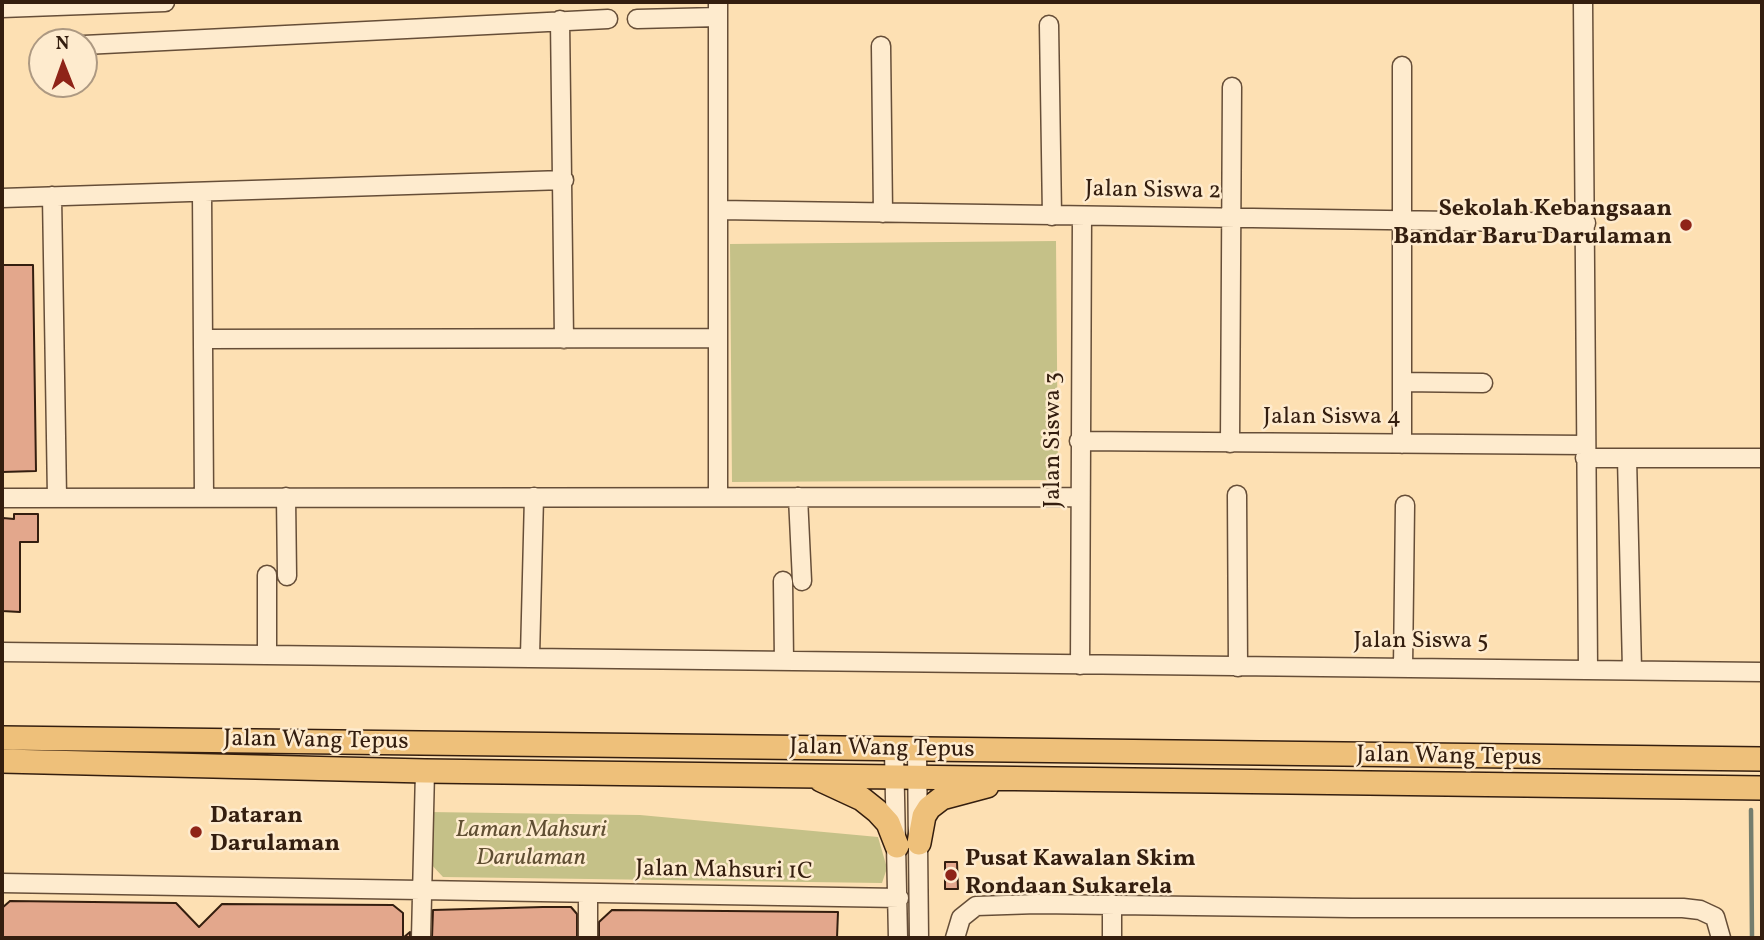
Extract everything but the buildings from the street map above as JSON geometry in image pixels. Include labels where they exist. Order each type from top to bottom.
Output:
[{"type":"main road","name":"Jalan Wang Tepus","points":[[2,738],[1762,760]]},
{"type":"main road","name":"Jalan Wang Tepus","points":[[2,761],[425,771],[1762,788]]},
{"type":"main road","points":[[801,775],[834,784],[862,799],[908,845],[924,816],[942,799],[1018,778]]},
{"type":"street","points":[[11,5],[165,2]]},
{"type":"street","points":[[1583,2],[1588,668]]},
{"type":"street","points":[[637,19],[718,9],[718,495]]},
{"type":"street","points":[[98,44],[608,19]]},
{"type":"street","points":[[560,20],[564,339]]},
{"type":"street","points":[[1049,25],[1052,215]]},
{"type":"street","points":[[881,46],[883,213]]},
{"type":"street","points":[[1402,66],[1402,444]]},
{"type":"street","points":[[1230,443],[1232,86]]},
{"type":"street","points":[[2,198],[564,180]]},
{"type":"street","points":[[202,192],[204,498]]},
{"type":"street","points":[[52,196],[57,498]]},
{"type":"street","name":"Jalan Siswa 2","points":[[719,210],[1586,223]]},
{"type":"street","name":"Jalan Siswa 3","points":[[1080,665],[1082,216]]},
{"type":"street","points":[[203,339],[718,338]]},
{"type":"street","points":[[1402,382],[1483,383]]},
{"type":"street","name":"Jalan Siswa 4","points":[[1079,442],[1402,444],[1586,452],[1627,458],[1762,458]]},
{"type":"street","points":[[1627,458],[1632,669]]},
{"type":"street","points":[[2,498],[718,495],[1079,497]]},
{"type":"street","points":[[1237,495],[1238,667]]},
{"type":"street","points":[[286,497],[287,576]]},
{"type":"street","points":[[530,656],[534,497]]},
{"type":"street","points":[[798,497],[802,581]]},
{"type":"street","points":[[1403,668],[1405,505]]},
{"type":"street","points":[[267,575],[267,654]]},
{"type":"street","points":[[783,581],[784,660]]},
{"type":"street","name":"Jalan Siswa 5","points":[[2,652],[1762,672]]},
{"type":"street","points":[[898,938],[899,898],[918,776],[906,751]]},
{"type":"street","points":[[906,751],[895,776],[908,845],[919,938]]},
{"type":"street","points":[[421,938],[425,771]]},
{"type":"street","name":"Jalan Mahsuri 1C","points":[[2,883],[899,898]]},
{"type":"street","points":[[588,894],[588,938]]},
{"type":"street","points":[[1112,904],[1112,938]]},
{"type":"street","points":[[955,938],[961,918],[976,906],[1112,904],[1352,908],[1683,908],[1708,913],[1714,918],[1721,938]]},
{"type":"green space","points":[[1056,241],[1058,480],[732,482],[730,244]]},
{"type":"green space","name":"Laman Mahsuri Darulaman","points":[[429,812],[640,815],[878,837],[887,868],[882,883],[443,877],[429,862]]},
{"type":"waterway","points":[[1751,810],[1752,938]]},
{"type":"place","name":"Sekolah Kebangsaan Bandar Baru Darulaman","points":[[1686,225]]},
{"type":"place","name":"Dataran Darulaman","points":[[196,832]]},
{"type":"place","name":"Pusat Kawalan Skim Rondaan Sukarela","points":[[951,875]]}]
